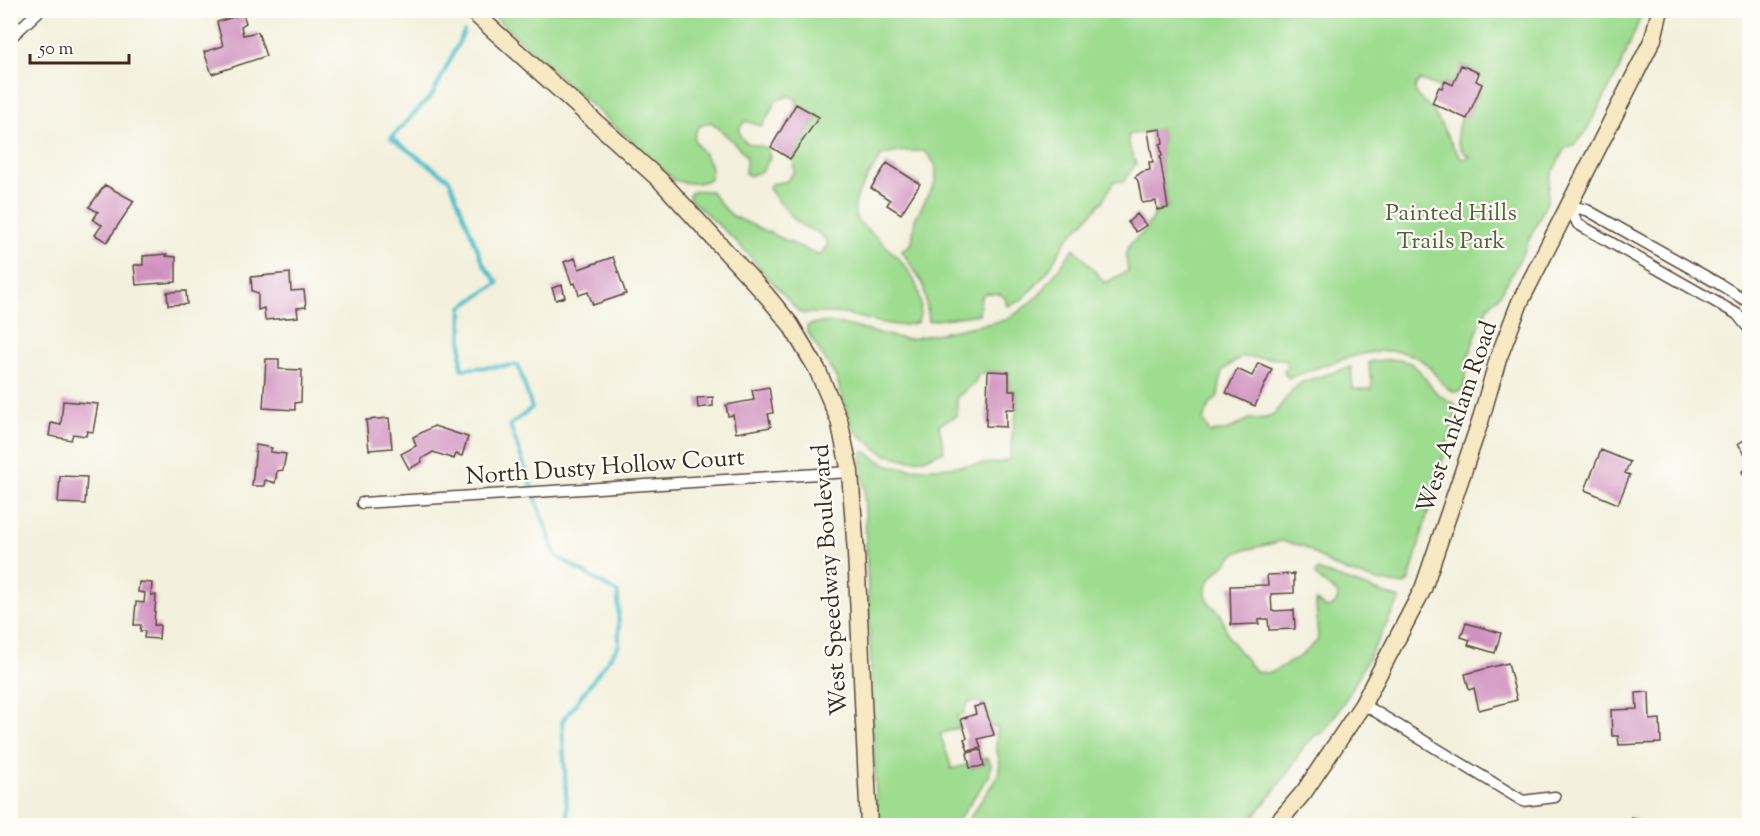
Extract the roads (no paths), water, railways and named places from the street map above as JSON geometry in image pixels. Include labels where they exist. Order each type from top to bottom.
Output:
[{"type":"main road","name":"West Speedway Boulevard","points":[[471,10],[661,181],[767,296],[790,324],[817,369],[828,392],[843,435],[850,472],[869,825]]},
{"type":"main road","name":"West Anklam Road","points":[[1275,825],[1304,792],[1363,704],[1423,589],[1480,422],[1498,359],[1521,302],[1597,146],[1653,39],[1660,10]]},
{"type":"street","points":[[10,38],[40,10]]},
{"type":"street","points":[[1569,206],[1587,210],[1749,303]]},
{"type":"street","points":[[1569,206],[1578,224],[1737,314],[1749,330]]},
{"type":"street","name":"North Dusty Hollow Court","points":[[362,503],[850,472]]},
{"type":"street","points":[[1363,704],[1523,801],[1555,797]]},
{"type":"waterway","points":[[464,32],[433,94],[391,138],[449,179],[484,265],[498,283],[462,307],[461,369],[518,365],[532,408],[510,425],[556,556],[618,593],[619,645],[562,722],[568,826]]},
{"type":"park label","name":"Painted Hills Trails Park","points":[[1451,226]]}]
